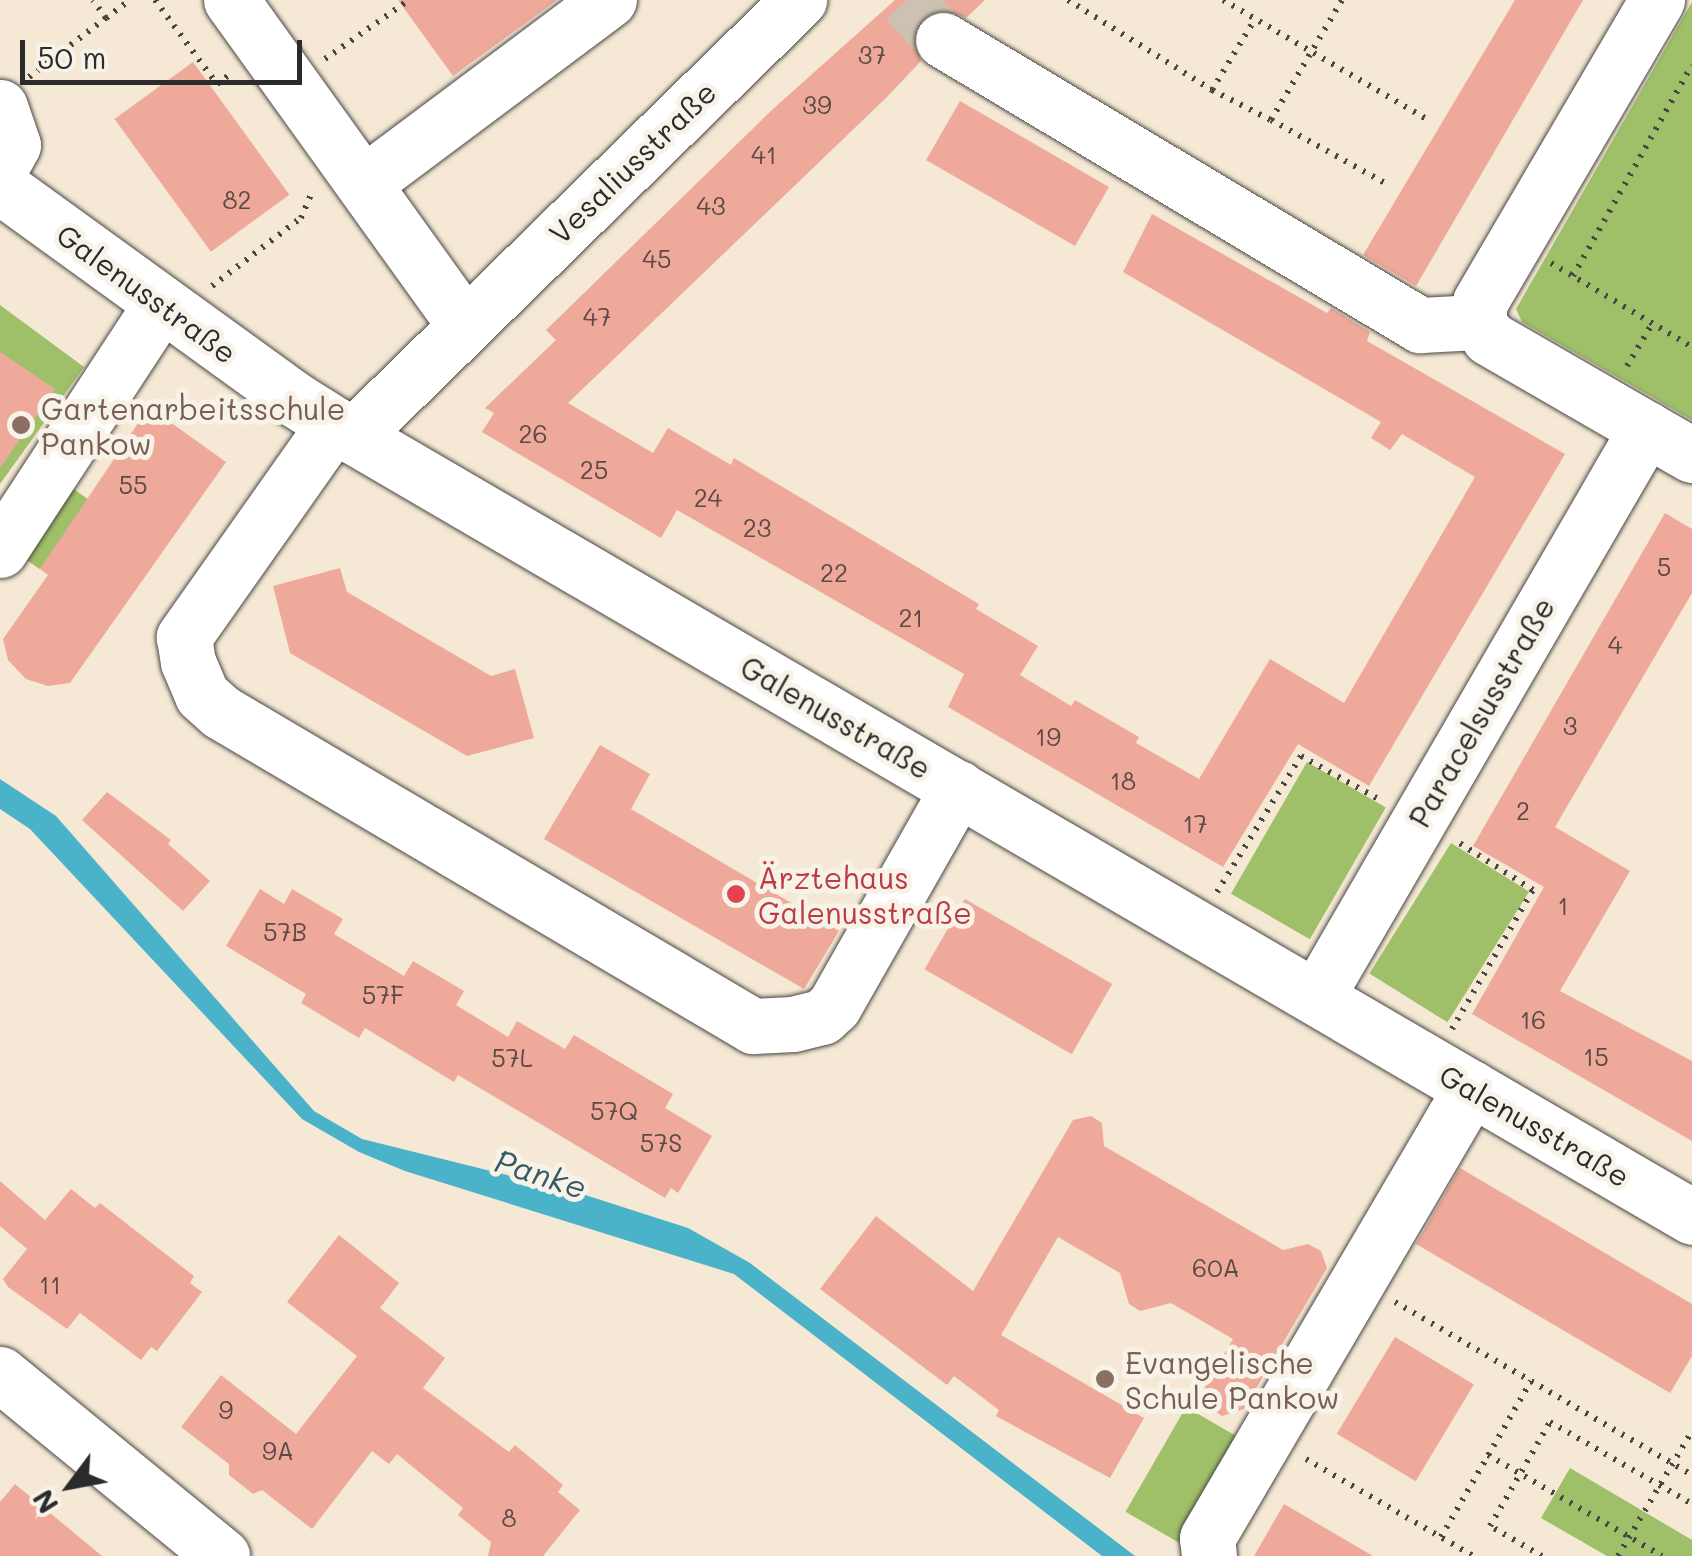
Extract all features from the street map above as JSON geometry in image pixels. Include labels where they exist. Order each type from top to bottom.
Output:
[{"type":"street","points":[[231,0],[464,324]]},
{"type":"street","points":[[356,172],[609,0]]},
{"type":"street","name":"Vesaliusstraße","points":[[799,0],[464,324],[343,430],[184,637],[188,662],[202,696],[222,712],[753,1026],[792,1024],[822,1017],[834,1006],[958,788]]},
{"type":"street","points":[[1657,0],[1480,302],[1478,322],[1490,338],[1692,456]]},
{"type":"street","points":[[943,40],[1420,325],[1478,322]]},
{"type":"street","points":[[0,168],[13,145],[9,96]]},
{"type":"street","name":"Galenusstraße","points":[[0,186],[182,298],[343,430],[1692,1216]]},
{"type":"street","points":[[0,550],[182,298]]},
{"type":"street","name":"Paracelsusstraße","points":[[1317,996],[1646,429]]},
{"type":"street","points":[[1208,1556],[1208,1538],[1471,1088]]},
{"type":"street","points":[[0,1374],[222,1556]]},
{"type":"path","points":[[93,0],[106,18]]},
{"type":"path","points":[[9,96],[130,0]]},
{"type":"path","points":[[316,66],[409,0]]},
{"type":"path","points":[[1068,0],[1212,90],[1385,183]]},
{"type":"path","points":[[1223,0],[1427,119]]},
{"type":"path","points":[[1271,120],[1342,0]]},
{"type":"path","points":[[1212,90],[1255,19]]},
{"type":"path","points":[[1573,276],[1692,64]]},
{"type":"path","points":[[182,298],[301,218],[315,187],[356,172]]},
{"type":"path","points":[[1516,242],[1692,347]]},
{"type":"path","points":[[1624,372],[1652,324]]},
{"type":"path","points":[[1214,897],[1301,756],[1391,807]]},
{"type":"path","points":[[1446,834],[1534,890],[1448,1034]]},
{"type":"path","points":[[1358,1281],[1692,1476]]},
{"type":"path","points":[[1441,1537],[1530,1382]]},
{"type":"path","points":[[1542,1556],[1490,1526],[1550,1422],[1692,1504]]},
{"type":"path","points":[[1618,1556],[1692,1431]]},
{"type":"path","points":[[1267,1436],[1473,1556]]},
{"type":"path","points":[[1488,1455],[1662,1556]]},
{"type":"green space","points":[[1692,2],[1692,420],[1522,322],[1516,309]]},
{"type":"green space","name":"Gartenarbeitsschule Pankow","points":[[0,305],[84,367],[0,484]]},
{"type":"green space","points":[[65,483],[89,500],[40,569],[16,553]]},
{"type":"green space","points":[[1307,762],[1386,808],[1310,939],[1231,894]]},
{"type":"green space","points":[[1451,843],[1529,892],[1447,1022],[1369,974]]},
{"type":"green space","points":[[1186,1407],[1246,1442],[1185,1546],[1126,1512]]},
{"type":"green space","points":[[1570,1468],[1692,1540],[1692,1556],[1607,1556],[1541,1518]]},
{"type":"water","points":[[0,779],[56,816],[314,1111],[362,1139],[579,1193],[688,1228],[750,1263],[1135,1556],[1102,1556],[734,1274],[405,1171],[359,1152],[302,1119],[30,829],[0,809]]},
{"type":"building","points":[[398,0],[557,0],[453,76]]},
{"type":"building","points":[[895,0],[985,0],[966,18],[944,9],[927,13],[917,23],[912,39],[921,61],[568,403],[653,453],[668,428],[731,465],[734,458],[979,604],[976,609],[1038,646],[1020,675],[1071,706],[1075,700],[1139,737],[1136,743],[1199,779],[1270,659],[1344,703],[1475,477],[1402,434],[1390,450],[1371,438],[1381,422],[1123,272],[1152,214],[1327,313],[1331,308],[1370,332],[1367,341],[1565,454],[1369,786],[1298,744],[1223,867],[948,707],[964,674],[677,510],[661,538],[482,432],[494,413],[485,408],[556,340],[546,330],[773,109]]},
{"type":"building","points":[[1515,0],[1583,0],[1416,286],[1363,255]]},
{"type":"building","points":[[193,62],[289,195],[211,252],[115,119]]},
{"type":"building","points":[[960,101],[1109,187],[1075,246],[926,160]]},
{"type":"building","points":[[0,352],[55,389],[0,468]]},
{"type":"building","points":[[149,407],[226,462],[70,683],[48,686],[26,679],[8,660],[3,639],[48,575],[40,569]]},
{"type":"building","points":[[1665,513],[1692,529],[1692,593],[1555,827],[1630,871],[1560,991],[1692,1061],[1692,1141],[1472,1014],[1544,887],[1473,846]]},
{"type":"building","points":[[340,568],[347,592],[491,676],[515,669],[534,738],[467,756],[290,653],[273,586]]},
{"type":"building","points":[[600,745],[650,774],[631,809],[839,931],[804,989],[544,839]]},
{"type":"building","points":[[107,792],[171,840],[168,844],[210,881],[183,911],[82,820]]},
{"type":"building","points":[[260,889],[284,904],[292,889],[343,919],[334,934],[404,976],[413,961],[464,991],[456,1005],[508,1037],[517,1021],[565,1049],[574,1035],[673,1094],[665,1108],[712,1136],[678,1193],[671,1188],[665,1198],[458,1075],[454,1082],[365,1028],[359,1038],[301,1003],[306,994],[226,946]]},
{"type":"building","points":[[965,899],[1112,984],[1072,1054],[924,969]]},
{"type":"building","points":[[1091,1116],[1102,1123],[1104,1146],[1283,1250],[1308,1244],[1321,1251],[1327,1268],[1244,1409],[1222,1416],[1210,1408],[1205,1386],[1233,1339],[1171,1303],[1140,1311],[1129,1304],[1120,1273],[1058,1237],[1001,1335],[1144,1418],[1110,1478],[996,1416],[999,1410],[954,1376],[947,1385],[820,1289],[876,1216],[973,1291],[1073,1120]]},
{"type":"building","points":[[1460,1168],[1692,1304],[1692,1356],[1670,1393],[1416,1244]]},
{"type":"building","points":[[0,1181],[45,1220],[71,1189],[95,1208],[100,1203],[194,1276],[190,1283],[202,1292],[157,1351],[151,1347],[141,1360],[80,1313],[67,1329],[8,1287],[3,1279],[27,1249],[0,1226]]},
{"type":"building","points":[[339,1235],[399,1283],[380,1308],[445,1358],[423,1388],[509,1452],[515,1445],[563,1485],[558,1492],[580,1510],[543,1556],[488,1556],[491,1542],[458,1515],[463,1508],[397,1454],[389,1464],[372,1451],[312,1529],[262,1490],[253,1494],[229,1475],[229,1464],[181,1427],[221,1375],[296,1434],[357,1356],[287,1302]]},
{"type":"building","points":[[1395,1337],[1474,1384],[1416,1481],[1337,1434]]},
{"type":"building","points":[[15,1484],[102,1556],[0,1556],[0,1502]]},
{"type":"building","points":[[1284,1504],[1373,1556],[1254,1556]]},
{"type":"tunnel","points":[[906,0],[943,40]]},
{"type":"place","name":"Gartenarbeitsschule Pankow","points":[[21,425]]},
{"type":"place","name":"Ärztehaus Galenusstraße","points":[[736,894]]},
{"type":"place","name":"Evangelische Schule Pankow","points":[[1105,1379]]},
{"type":"water label","name":"Panke","points":[[541,1173]]}]
